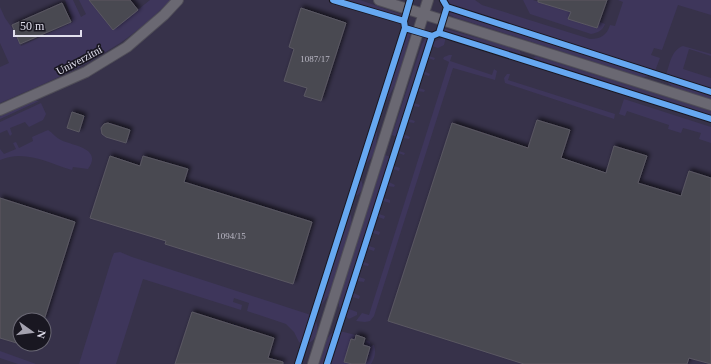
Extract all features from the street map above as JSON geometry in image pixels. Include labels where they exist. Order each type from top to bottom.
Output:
[{"type":"street","name":"Univerzitní","points":[[0,110],[86,72],[127,47],[164,15],[178,0]]},
{"type":"street","points":[[379,0],[711,105]]},
{"type":"street","points":[[313,364],[428,0]]},
{"type":"shaded area","points":[[0,0],[711,0],[711,364],[0,364]]},
{"type":"shaded area","points":[[65,0],[73,0],[81,17],[86,14],[79,0],[89,0],[113,30],[150,0],[171,0],[135,32],[99,56],[57,78],[0,103],[0,67],[9,63],[0,43],[0,7],[21,46],[73,22]]},
{"type":"shaded area","points":[[342,0],[360,0],[403,15],[398,18]]},
{"type":"shaded area","points":[[446,0],[475,0],[482,5],[590,39],[603,36],[610,25],[615,26],[623,2],[618,0],[711,0],[711,15],[678,5],[662,50],[654,48],[651,55],[660,58],[655,71],[451,7],[447,4]]},
{"type":"shaded area","points":[[523,0],[533,0],[571,12],[569,19],[597,28],[600,22],[605,24],[600,31],[591,34],[530,14]]},
{"type":"shaded area","points":[[450,10],[652,75],[641,77],[454,17],[447,13]]},
{"type":"shaded area","points":[[442,28],[518,49],[521,57],[444,33]]},
{"type":"shaded area","points":[[411,32],[397,82],[387,99],[385,98],[385,95],[403,39],[405,35]]},
{"type":"shaded area","points":[[426,37],[428,41],[397,137],[392,135],[422,44]]},
{"type":"shaded area","points":[[445,37],[444,45],[438,48],[432,46],[429,56],[435,58],[434,60],[428,58],[424,71],[430,74],[429,76],[423,74],[419,88],[425,90],[424,92],[418,91],[414,103],[420,105],[419,107],[413,106],[409,119],[415,121],[414,123],[408,122],[404,134],[410,137],[409,139],[403,138],[399,151],[405,153],[404,155],[398,153],[394,166],[400,168],[399,171],[393,169],[389,182],[395,185],[394,187],[388,186],[384,198],[390,200],[390,203],[383,201],[379,214],[385,216],[384,219],[378,217],[374,230],[380,232],[379,235],[373,233],[369,246],[375,248],[374,251],[368,249],[364,262],[369,264],[368,266],[363,265],[359,277],[365,279],[364,282],[357,281],[354,293],[360,296],[359,299],[352,297],[349,309],[357,312],[357,315],[349,319],[345,316],[433,42]]},
{"type":"shaded area","points":[[683,46],[711,54],[711,56],[689,49],[683,69],[711,78],[711,89],[666,75],[673,54]]},
{"type":"shaded area","points":[[449,55],[452,55],[450,61],[492,75],[494,69],[497,71],[495,80],[453,68],[374,316],[370,321],[356,321],[362,313],[369,315],[449,62],[443,59]]},
{"type":"shaded area","points":[[536,56],[711,111],[711,117],[530,60]]},
{"type":"shaded area","points":[[507,74],[510,74],[508,80],[615,114],[614,119],[505,83],[504,78]]},
{"type":"shaded area","points":[[666,80],[711,94],[711,100],[680,91],[674,88]]},
{"type":"shaded area","points":[[624,99],[711,127],[711,143],[699,139],[701,133],[683,128],[681,133],[668,129],[669,125],[627,111],[625,116],[619,114]]},
{"type":"shaded area","points":[[33,101],[39,101],[0,119],[0,116]]},
{"type":"shaded area","points":[[41,103],[46,114],[43,120],[29,127],[25,122],[10,128],[12,134],[10,136],[7,130],[0,133],[0,122]]},
{"type":"shaded area","points":[[48,130],[59,139],[79,146],[89,152],[92,156],[92,162],[88,169],[73,167],[72,170],[27,156],[9,157],[0,160],[0,149],[4,154],[16,149],[13,143],[16,142],[19,148],[33,141],[32,137]]},
{"type":"shaded area","points":[[374,132],[377,132],[374,154],[364,164]]},
{"type":"shaded area","points":[[385,155],[391,157],[341,312],[339,298]]},
{"type":"shaded area","points":[[359,177],[363,187],[359,194],[352,198]]},
{"type":"shaded area","points":[[348,211],[351,216],[352,225],[329,295],[322,304],[319,305]]},
{"type":"shaded area","points":[[120,252],[311,315],[302,344],[299,342],[294,332],[286,324],[247,311],[249,303],[234,298],[233,302],[242,305],[241,310],[143,279],[116,364],[79,364],[112,258],[114,253]]},
{"type":"shaded area","points":[[314,318],[317,326],[317,334],[313,340],[306,344]]},
{"type":"shaded area","points":[[335,331],[325,364],[319,364],[322,350],[326,341]]},
{"type":"shaded area","points":[[339,332],[355,335],[354,340],[351,339],[345,362],[352,364],[329,364]]},
{"type":"shaded area","points":[[366,340],[370,342],[371,346],[374,345],[375,348],[375,355],[371,364],[365,364],[364,345]]},
{"type":"shaded area","points":[[0,351],[36,364],[18,364],[0,358]]},
{"type":"building","points":[[89,0],[130,0],[138,10],[113,30]]},
{"type":"building","points":[[538,0],[607,0],[597,28],[568,19],[571,12],[538,2]]},
{"type":"building","points":[[62,3],[71,22],[20,44],[12,25]]},
{"type":"building","points":[[301,8],[346,23],[321,101],[304,96],[307,88],[284,81],[294,49],[289,47]]},
{"type":"building","points":[[72,112],[84,116],[79,132],[67,128]]},
{"type":"building","points":[[537,120],[570,130],[561,158],[606,173],[614,146],[647,156],[638,183],[681,196],[689,171],[711,178],[711,364],[689,358],[687,364],[524,364],[388,321],[452,123],[528,148]]},
{"type":"building","points":[[108,123],[130,130],[126,143],[106,137],[102,134],[101,128],[104,124]]},
{"type":"building","points":[[110,156],[140,166],[143,156],[188,169],[184,182],[312,222],[293,284],[165,244],[166,241],[90,218]]},
{"type":"building","points":[[0,198],[75,222],[47,312],[12,312],[12,342],[0,338]]},
{"type":"building","points":[[192,312],[274,338],[268,358],[283,362],[283,364],[175,364]]},
{"type":"building","points":[[356,335],[365,338],[363,345],[370,347],[365,364],[352,364],[344,362],[351,339],[355,340]]},
{"type":"cycle path","points":[[333,0],[404,21]]},
{"type":"cycle path","points":[[298,364],[405,28],[404,21],[410,0]]},
{"type":"cycle path","points":[[443,0],[447,7],[711,92]]},
{"type":"cycle path","points":[[405,28],[432,36],[439,33],[447,7]]},
{"type":"cycle path","points":[[439,33],[711,119]]},
{"type":"cycle path","points":[[327,364],[432,36]]}]
